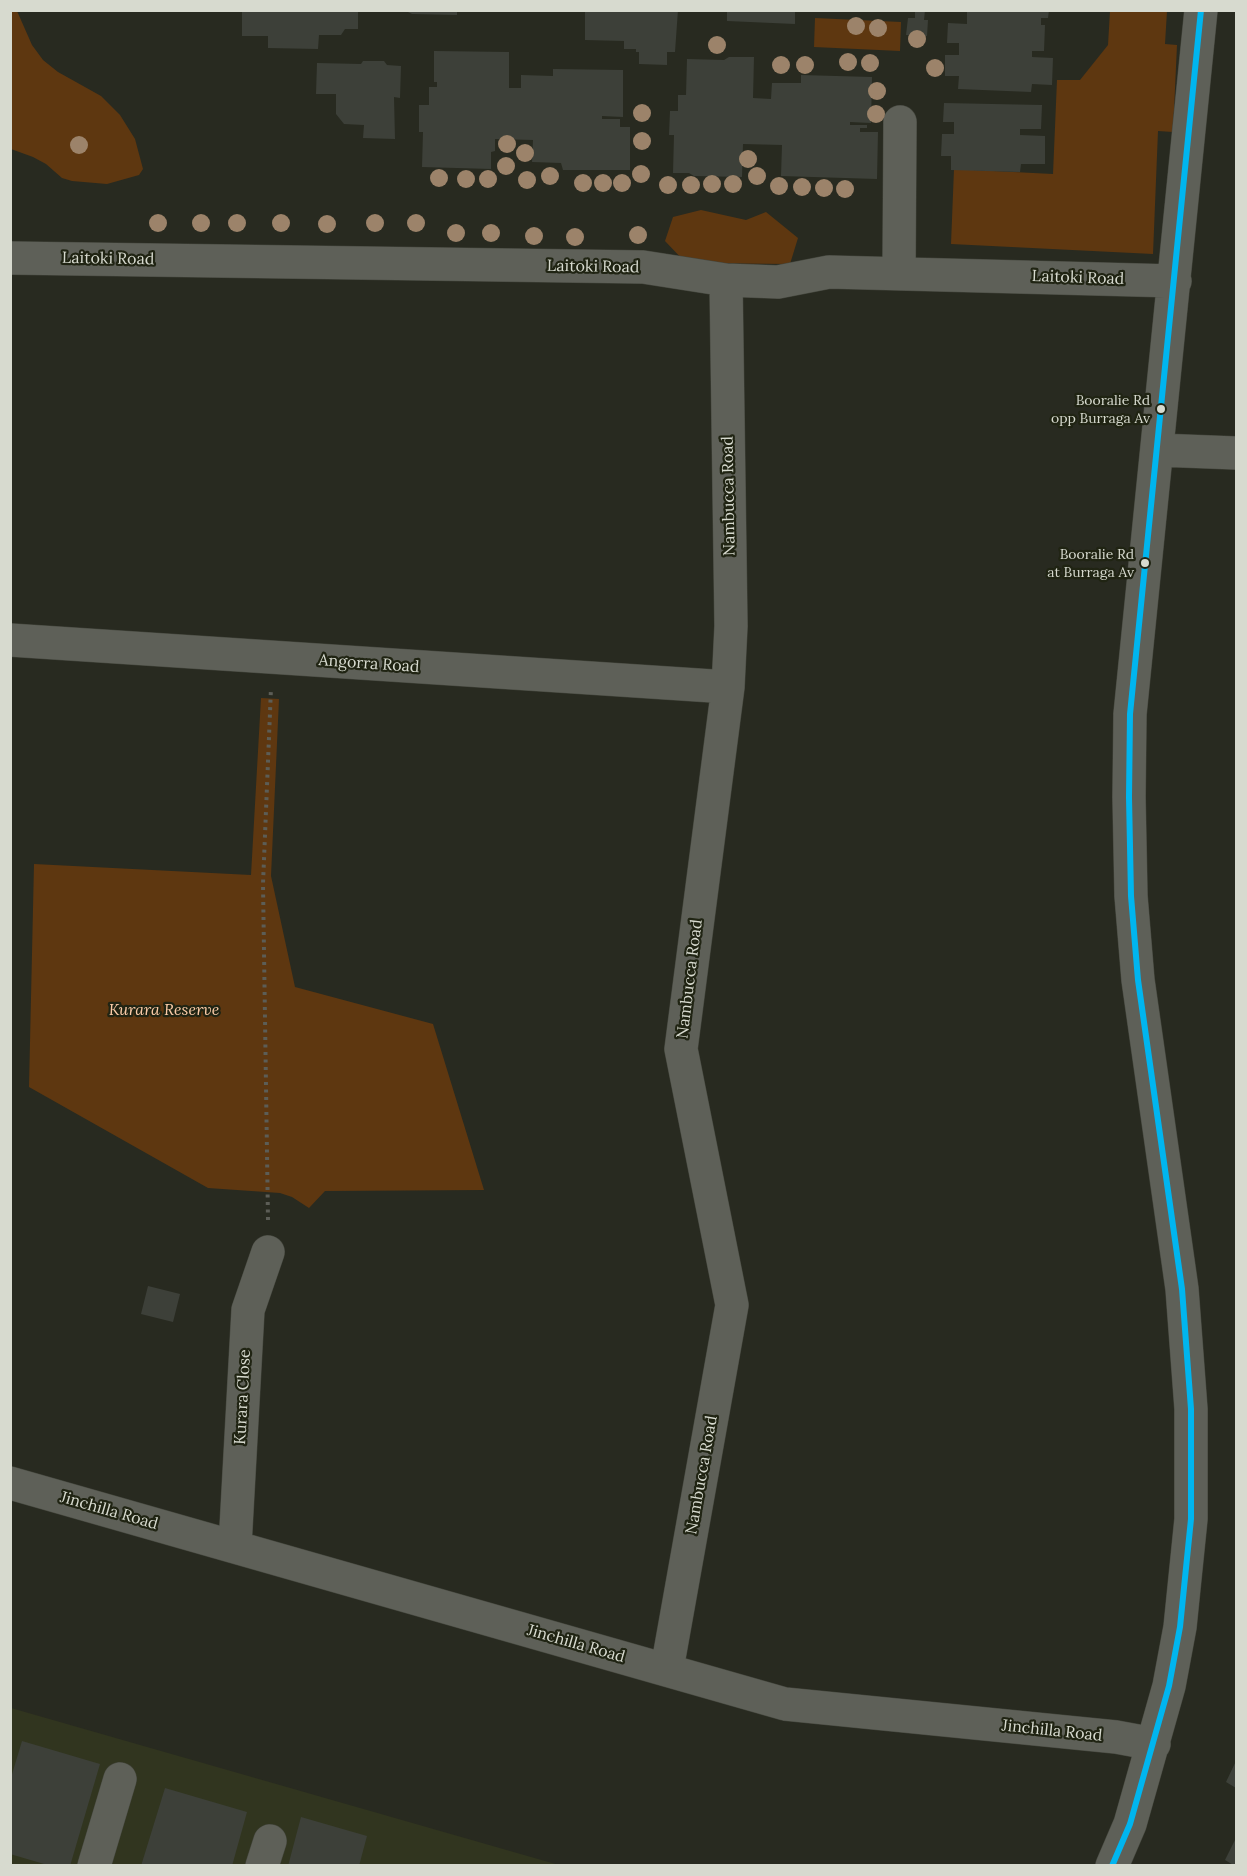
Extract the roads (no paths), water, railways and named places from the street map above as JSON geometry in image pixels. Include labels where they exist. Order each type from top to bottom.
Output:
[{"type":"street","points":[[1112,1866],[1130,1824],[1169,1686],[1180,1627],[1191,1520],[1191,1409],[1182,1289],[1138,980],[1131,896],[1129,797],[1130,714],[1201,10]]},
{"type":"street","points":[[899,273],[900,122]]},
{"type":"street","name":"Laitoki Road","points":[[10,258],[643,267],[726,280],[778,282],[829,272],[1175,281]]},
{"type":"street","name":"Nambucca Road","points":[[667,1669],[732,1305],[681,1049],[728,687],[731,626],[726,280]]},
{"type":"street","points":[[1158,450],[1236,453]]},
{"type":"street","name":"Angorra Road","points":[[10,640],[728,687]]},
{"type":"street","name":"Kurara Close","points":[[235,1546],[248,1310],[268,1252]]},
{"type":"street","name":"Jinchilla Road","points":[[10,1483],[785,1704],[1116,1737],[1154,1744]]},
{"type":"street","points":[[94,1866],[120,1779]]},
{"type":"place","name":"Booralie Rd opp Burraga Av","points":[[1161,409]]},
{"type":"place","name":"Booralie Rd at Burraga Av","points":[[1145,563]]},
{"type":"park label","name":"Kurara Reserve","points":[[164,1010]]}]
